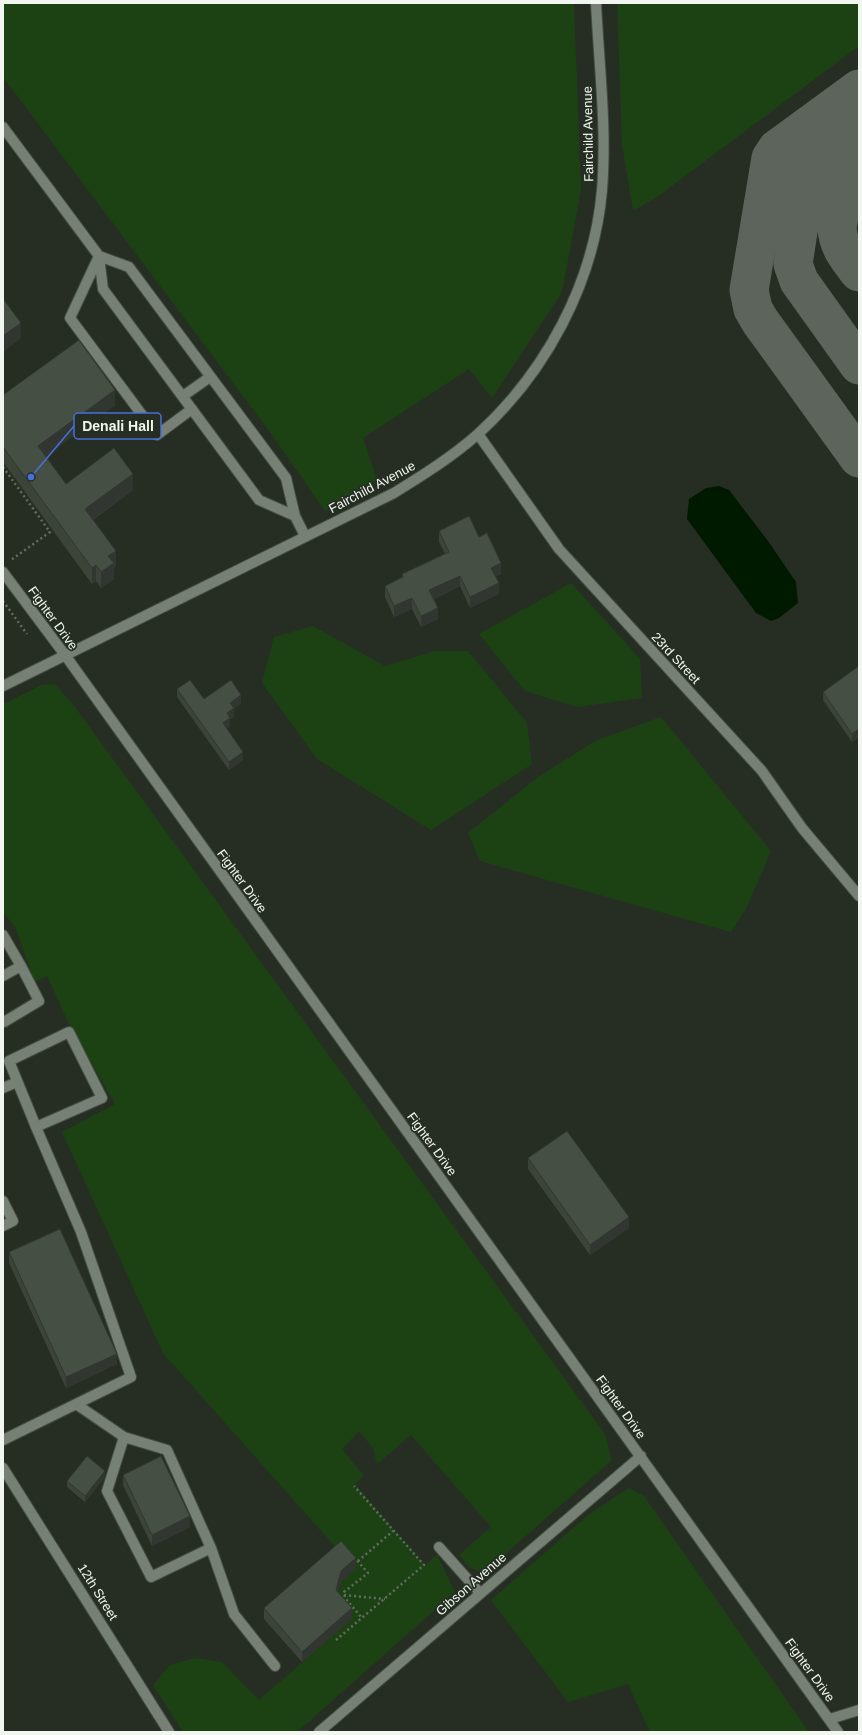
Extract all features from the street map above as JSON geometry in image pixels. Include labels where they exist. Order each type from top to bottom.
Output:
[{"type":"street","name":"Fairchild Avenue","points":[[3,686],[394,493],[447,459],[478,434],[504,408],[530,377],[547,352],[566,319],[583,277],[592,244],[602,190],[604,140],[596,3]]},
{"type":"street","points":[[3,127],[99,256],[103,288],[259,500],[295,516]]},
{"type":"street","points":[[99,256],[129,266],[286,478],[295,516],[305,536]]},
{"type":"street","points":[[99,256],[70,318],[157,435],[192,409]]},
{"type":"street","points":[[183,396],[210,377]]},
{"type":"street","name":"23rd Street","points":[[478,434],[559,549],[762,771],[802,828],[859,896]]},
{"type":"street","name":"Fighter Drive","points":[[3,572],[65,655],[838,1732]]},
{"type":"street","points":[[3,935],[39,1000],[4,1022]]},
{"type":"street","points":[[3,976],[21,966]]},
{"type":"street","points":[[3,1440],[131,1377],[81,1232],[36,1127],[17,1082],[9,1061],[69,1032],[102,1098],[36,1127]]},
{"type":"street","points":[[3,1088],[17,1082]]},
{"type":"street","points":[[3,1201],[13,1221],[3,1226]]},
{"type":"street","points":[[76,1404],[124,1437],[167,1450],[211,1548],[234,1614],[275,1666]]},
{"type":"street","points":[[124,1437],[107,1491],[151,1577],[211,1548]]},
{"type":"street","name":"Gibson Avenue","points":[[319,1732],[641,1456]]},
{"type":"street","name":"12th Street","points":[[3,1468],[169,1732]]},
{"type":"street","points":[[439,1546],[480,1593]]},
{"type":"street","points":[[830,1719],[859,1710]]},
{"type":"path","points":[[3,467],[50,532],[11,560]]},
{"type":"path","points":[[3,601],[27,634]]},
{"type":"path","points":[[336,1640],[424,1565],[354,1486]]},
{"type":"path","points":[[358,1561],[394,1531]]},
{"type":"path","points":[[344,1595],[344,1592],[368,1573],[353,1556]]},
{"type":"path","points":[[344,1595],[385,1599]]},
{"type":"path","points":[[344,1595],[362,1618]]},
{"type":"green space","points":[[3,3],[574,3],[581,190],[562,292],[492,398],[469,369],[363,438],[377,480],[325,511],[270,432],[3,77]]},
{"type":"green space","points":[[617,3],[859,3],[859,46],[657,197],[633,211],[622,144]]},
{"type":"green space","points":[[571,583],[640,659],[642,698],[577,707],[525,691],[479,634]]},
{"type":"green space","points":[[313,626],[385,666],[435,651],[468,651],[527,723],[532,764],[431,830],[317,759],[262,683],[274,637]]},
{"type":"green space","points":[[55,684],[75,707],[605,1434],[612,1460],[484,1573],[470,1568],[459,1555],[491,1527],[411,1435],[377,1464],[373,1448],[359,1431],[342,1449],[364,1476],[355,1484],[425,1565],[437,1555],[455,1592],[297,1732],[183,1732],[153,1685],[170,1665],[195,1658],[222,1662],[259,1700],[352,1619],[337,1600],[341,1582],[355,1569],[163,1353],[62,1132],[115,1104],[69,1024],[47,976],[35,982],[15,927],[3,912],[3,704],[42,685]]},
{"type":"green space","points":[[661,717],[771,851],[748,905],[731,932],[480,861],[468,833],[538,777],[595,741]]},
{"type":"green space","points":[[629,1488],[644,1496],[809,1732],[650,1732],[628,1684],[568,1702],[491,1600],[588,1515]]},
{"type":"shaded area","points":[[719,486],[729,490],[768,541],[796,582],[798,603],[779,618],[771,621],[756,613],[687,519],[689,499],[706,488]]},
{"type":"building","points":[[4,300],[21,323],[3,336],[3,301]]},
{"type":"building","points":[[79,340],[115,390],[38,446],[66,484],[114,448],[133,474],[85,509],[116,551],[108,556],[114,563],[101,572],[96,565],[92,568],[3,447],[3,395]]},
{"type":"building","points":[[469,516],[479,537],[487,533],[501,563],[491,568],[499,583],[470,597],[460,576],[429,590],[438,608],[421,616],[412,598],[394,606],[385,586],[403,577],[402,574],[449,552],[439,531]]},
{"type":"building","points":[[859,666],[859,729],[852,734],[823,692]]},
{"type":"building","points":[[190,680],[204,699],[231,680],[241,695],[230,703],[234,708],[227,713],[230,718],[223,723],[243,752],[229,762],[177,689]]},
{"type":"building","points":[[567,1131],[629,1217],[590,1245],[528,1158]]},
{"type":"building","points":[[60,1229],[117,1354],[66,1377],[9,1252]]},
{"type":"building","points":[[87,1456],[105,1471],[85,1496],[67,1481]]},
{"type":"building","points":[[161,1456],[190,1516],[152,1535],[123,1475]]},
{"type":"building","points":[[341,1541],[356,1558],[341,1571],[336,1590],[352,1608],[302,1652],[264,1608]]},
{"type":"taxiway","points":[[859,89],[777,149],[771,158],[749,290],[753,309],[760,321],[859,458]]},
{"type":"taxiway","points":[[859,96],[837,228],[839,240],[847,257],[859,272]]},
{"type":"taxiway","points":[[824,115],[816,127],[813,135],[793,264],[799,281],[859,365]]},
{"type":"place","name":"Denali Hall","points":[[31,477]]}]
